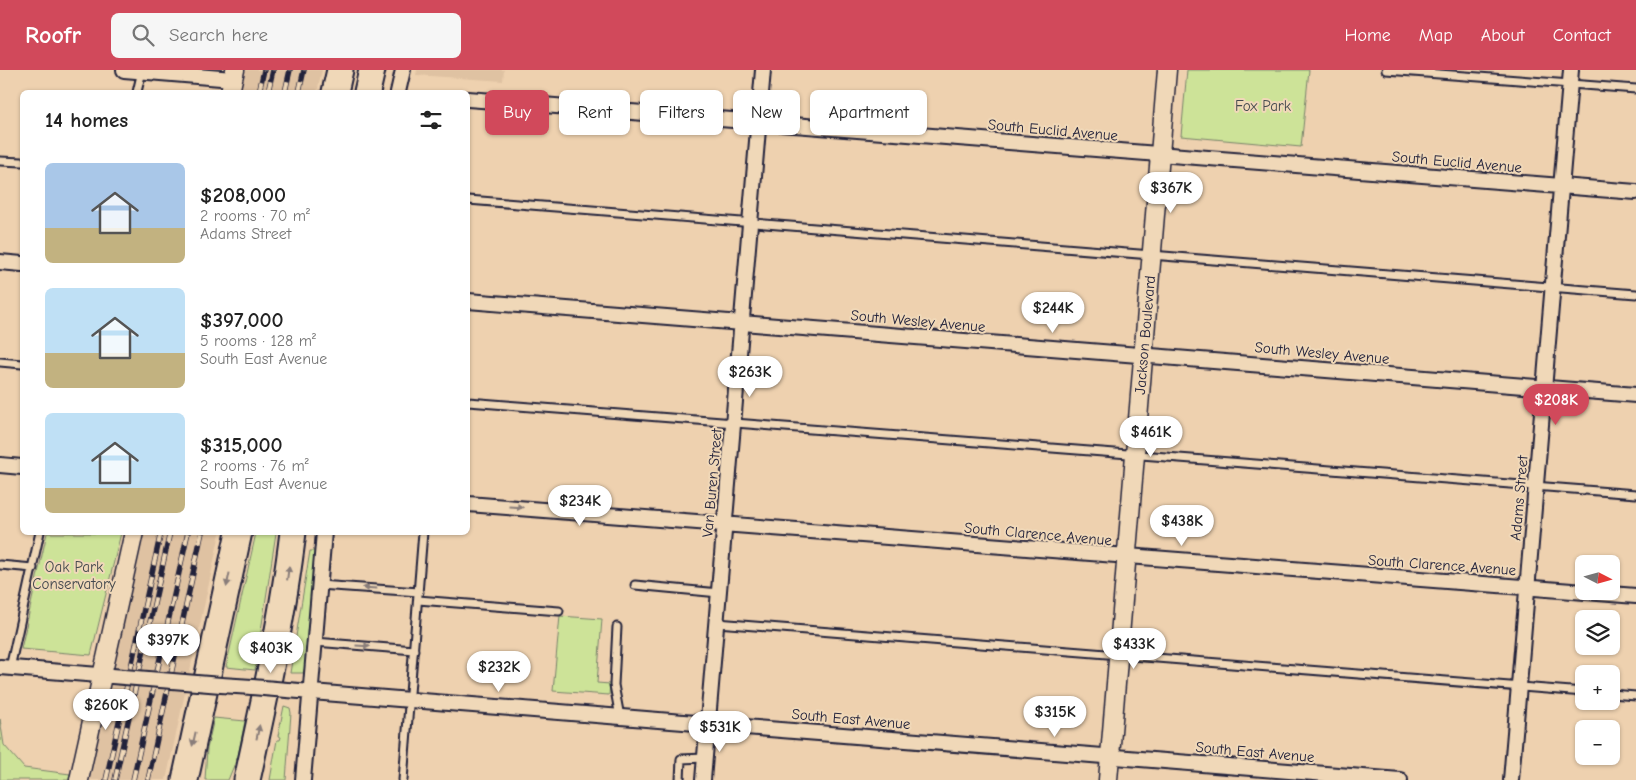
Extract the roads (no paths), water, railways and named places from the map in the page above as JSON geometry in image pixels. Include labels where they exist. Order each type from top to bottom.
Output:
[{"type":"highway","points":[[335,90],[340,70]]},
{"type":"highway","points":[[367,90],[372,70]]},
{"type":"highway","points":[[185,780],[238,535]]},
{"type":"highway","points":[[247,780],[273,661],[293,535]]},
{"type":"street","points":[[125,70],[233,80]]},
{"type":"street","points":[[398,90],[403,70]]},
{"type":"street","name":"Van Buren Street","points":[[761,90],[763,70]]},
{"type":"street","name":"Jackson Boulevard","points":[[1108,780],[1167,70]]},
{"type":"street","name":"Adams Street","points":[[1511,780],[1571,77]]},
{"type":"street","name":"South Euclid Avenue","points":[[470,99],[733,120]]},
{"type":"street","name":"South Euclid Avenue","points":[[800,125],[1636,192]]},
{"type":"street","name":"Van Buren Street","points":[[704,780],[757,135]]},
{"type":"street","points":[[0,262],[20,264]]},
{"type":"street","name":"South Wesley Avenue","points":[[470,301],[1636,395]]},
{"type":"street","points":[[0,466],[20,467]]},
{"type":"street","name":"South Clarence Avenue","points":[[470,504],[1636,596]]},
{"type":"street","points":[[79,780],[107,676],[133,535]]},
{"type":"street","points":[[303,780],[324,535]]},
{"type":"street","name":"South East Avenue","points":[[5,668],[1400,780]]},
{"type":"lane","points":[[1386,70],[1571,77],[1636,89]]},
{"type":"lane","points":[[137,90],[142,71]]},
{"type":"lane","points":[[0,161],[20,162]]},
{"type":"lane","points":[[470,200],[1636,294]]},
{"type":"lane","points":[[0,362],[20,364]]},
{"type":"lane","points":[[470,402],[1636,494]]},
{"type":"lane","points":[[5,668],[33,568],[39,535]]},
{"type":"lane","points":[[403,780],[423,535]]},
{"type":"lane","points":[[0,565],[33,568]]},
{"type":"lane","points":[[319,585],[419,592]]},
{"type":"lane","points":[[635,585],[719,593]]},
{"type":"lane","points":[[418,600],[559,610]]},
{"type":"lane","points":[[717,623],[1575,691]]},
{"type":"lane","points":[[617,626],[614,685],[620,717]]},
{"type":"lane","points":[[315,642],[414,650]]},
{"type":"lane","points":[[1620,695],[1636,696]]},
{"type":"lane","points":[[680,780],[682,759],[705,758]]},
{"type":"railway","points":[[259,90],[264,70]]},
{"type":"railway","points":[[268,90],[273,70]]},
{"type":"railway","points":[[285,90],[290,70]]},
{"type":"railway","points":[[299,90],[304,70]]},
{"type":"railway","points":[[106,780],[160,535]]},
{"type":"railway","points":[[115,780],[169,535]]},
{"type":"railway","points":[[133,780],[187,535]]},
{"type":"railway","points":[[148,780],[201,535]]},
{"type":"park label","name":"Fox Park","points":[[1263,106]]},
{"type":"park label","name":"Oak Park Conservatory","points":[[74,576]]}]
